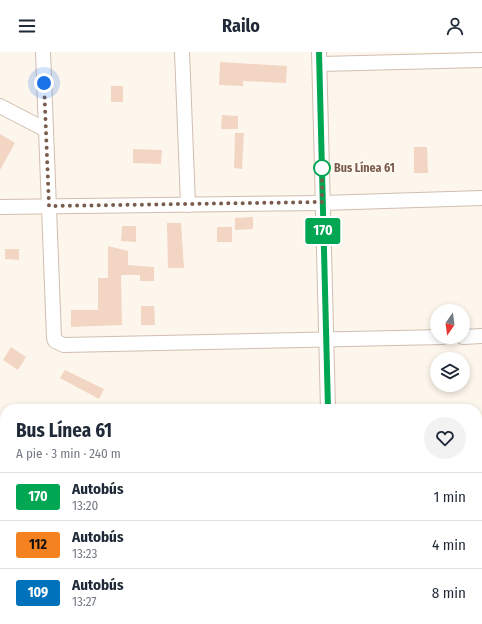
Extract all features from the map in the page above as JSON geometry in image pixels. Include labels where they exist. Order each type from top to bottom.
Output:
[{"type":"street","points":[[43,52],[54,338],[59,344],[430,337]]},
{"type":"street","points":[[182,52],[188,205]]},
{"type":"street","points":[[328,404],[322,202],[320,58],[482,60]]},
{"type":"street","points":[[0,106],[46,130]]},
{"type":"street","points":[[0,207],[188,205],[482,198]]},
{"type":"street","points":[[470,336],[482,336]]},
{"type":"building","points":[[220,62],[287,66],[286,83],[243,81],[243,86],[219,85]]},
{"type":"building","points":[[111,86],[123,86],[123,102],[111,102]]},
{"type":"building","points":[[222,115],[238,116],[238,129],[221,129]]},
{"type":"building","points":[[235,133],[244,133],[242,169],[234,168]]},
{"type":"building","points":[[0,134],[15,143],[0,170]]},
{"type":"building","points":[[414,147],[427,147],[428,173],[414,173]]},
{"type":"building","points":[[133,149],[162,150],[161,164],[133,163]]},
{"type":"building","points":[[253,217],[253,229],[235,230],[235,218]]},
{"type":"building","points":[[167,223],[181,223],[184,268],[168,268]]},
{"type":"building","points":[[122,226],[136,226],[136,242],[121,241]]},
{"type":"building","points":[[217,227],[232,227],[232,242],[217,242]]},
{"type":"building","points":[[108,246],[128,251],[128,265],[154,267],[154,281],[140,281],[140,275],[121,275],[122,325],[71,327],[71,310],[98,310],[98,278],[108,278]]},
{"type":"building","points":[[5,249],[19,249],[19,260],[5,259]]},
{"type":"building","points":[[141,306],[154,306],[155,325],[141,325]]},
{"type":"building","points":[[11,347],[26,357],[18,370],[3,360]]},
{"type":"building","points":[[65,370],[104,389],[99,399],[60,378]]},
{"type":"bus line","name":"170","points":[[319,52],[328,404]]},
{"type":"place","name":"Bus Línea 61","points":[[322,168]]},
{"type":"route","points":[[44,83],[49,206],[203,205],[322,202],[322,168]]}]
